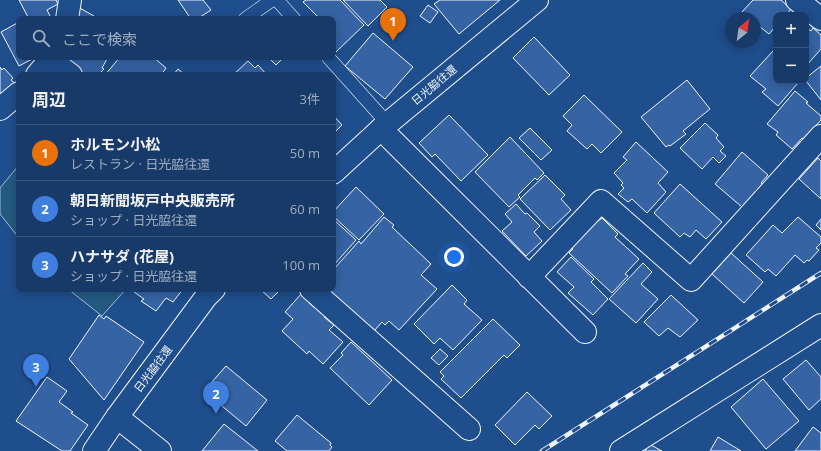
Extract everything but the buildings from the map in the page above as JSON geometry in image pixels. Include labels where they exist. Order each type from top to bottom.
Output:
[{"type":"street","points":[[67,16],[70,0]]},
{"type":"street","name":"日光脇往還","points":[[336,170],[384,127],[537,0]]},
{"type":"street","points":[[797,0],[821,19]]},
{"type":"street","points":[[47,64],[64,72]]},
{"type":"street","points":[[0,108],[16,95]]},
{"type":"street","points":[[384,127],[529,277],[585,332]]},
{"type":"street","points":[[529,277],[601,201],[691,280],[821,136]]},
{"type":"street","name":"日光脇往還","points":[[94,451],[117,417],[211,292]]},
{"type":"street","points":[[314,292],[468,429]]},
{"type":"street","points":[[621,451],[821,325]]},
{"type":"street","points":[[117,417],[160,451]]},
{"type":"lane","points":[[249,16],[272,0]]},
{"type":"lane","points":[[277,0],[291,16]]},
{"type":"lane","points":[[330,60],[384,127]]},
{"type":"shaded area","points":[[16,169],[16,234],[0,214],[0,188]]},
{"type":"shaded area","points":[[72,292],[123,292],[102,316]]},
{"type":"railway","points":[[542,451],[821,273]]},
{"type":"place","name":"ホルモン小松","points":[[393,41]]},
{"type":"place","name":"ハナサダ (花屋)","points":[[36,387]]},
{"type":"place","name":"朝日新聞坂戸中央販売所","points":[[216,414]]}]
